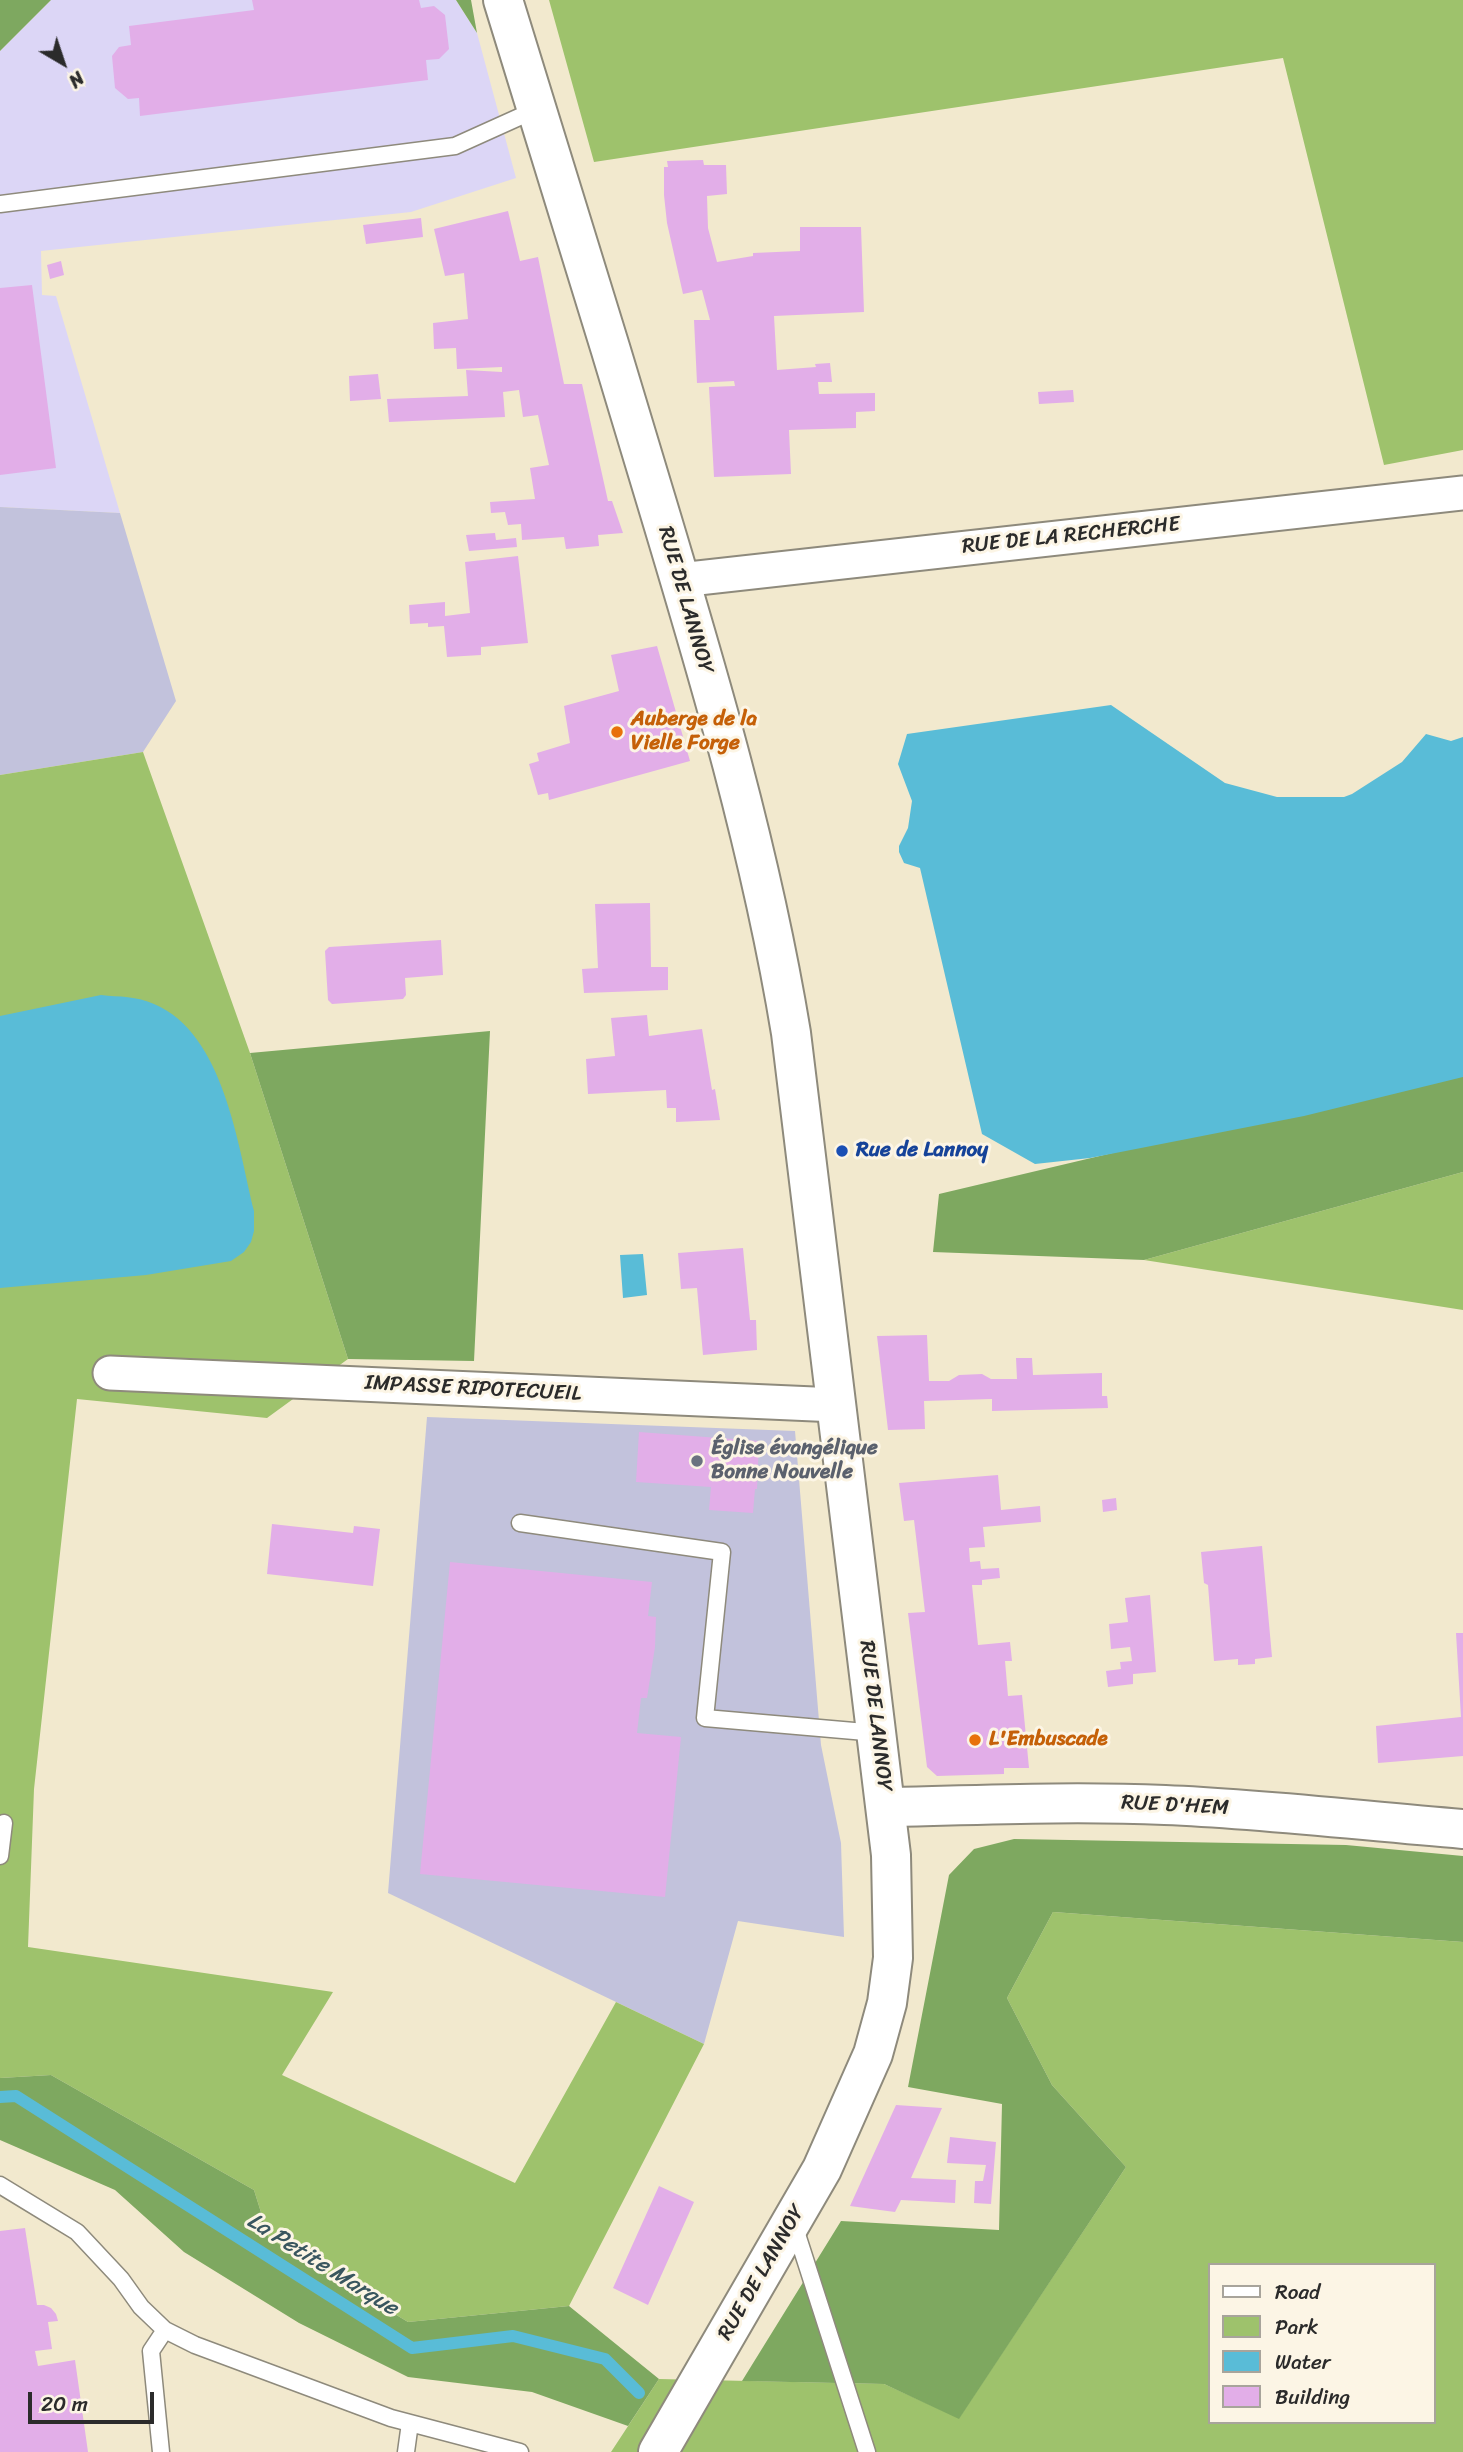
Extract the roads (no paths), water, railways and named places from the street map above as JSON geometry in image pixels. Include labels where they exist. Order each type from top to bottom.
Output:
[{"type":"main road","name":"RUE DE LANNOY","points":[[503,0],[680,580],[764,887],[791,1033],[887,1807],[893,1900],[893,1958],[887,2003],[873,2054],[851,2108],[822,2169],[658,2452]]},
{"type":"main road","name":"RUE D'HEM","points":[[887,1807],[1076,1803],[1164,1805],[1463,1829]]},
{"type":"street","name":"RUE DE LA RECHERCHE","points":[[680,580],[1463,493]]},
{"type":"street","name":"IMPASSE RIPOTECUEIL","points":[[110,1373],[837,1405]]},
{"type":"lane","points":[[0,204],[455,146],[537,109]]},
{"type":"lane","points":[[520,1523],[722,1552],[705,1718],[877,1732]]},
{"type":"lane","points":[[0,1856],[4,1822]]},
{"type":"lane","points":[[0,2185],[78,2232],[121,2279],[141,2307],[165,2330],[195,2345],[391,2418],[520,2452]]},
{"type":"lane","points":[[793,2220],[867,2452]]},
{"type":"lane","points":[[161,2452],[151,2351],[165,2330]]},
{"type":"lane","points":[[406,2452],[410,2423]]},
{"type":"water","points":[[1111,705],[1225,783],[1277,797],[1344,797],[1402,762],[1426,734],[1451,741],[1463,737],[1463,1077],[1304,1116],[1090,1158],[1035,1164],[982,1134],[920,868],[904,863],[899,852],[899,846],[908,828],[912,801],[898,764],[907,734]]},
{"type":"water","points":[[101,995],[148,1001],[178,1019],[197,1039],[212,1065],[234,1125],[254,1211],[251,1242],[244,1252],[231,1261],[146,1275],[0,1288],[0,1016]]},
{"type":"water","points":[[643,1254],[647,1295],[623,1298],[620,1255]]},
{"type":"waterway","name":"La Petite Marque","points":[[0,2097],[16,2096],[412,2348],[513,2336],[605,2359],[639,2393]]},
{"type":"place","name":"Auberge de la Vielle Forge","points":[[617,732]]},
{"type":"place","name":"Rue de Lannoy","points":[[842,1151]]},
{"type":"place","name":"Église évangélique Bonne Nouvelle","points":[[697,1461]]},
{"type":"place","name":"L'Embuscade","points":[[975,1740]]}]
